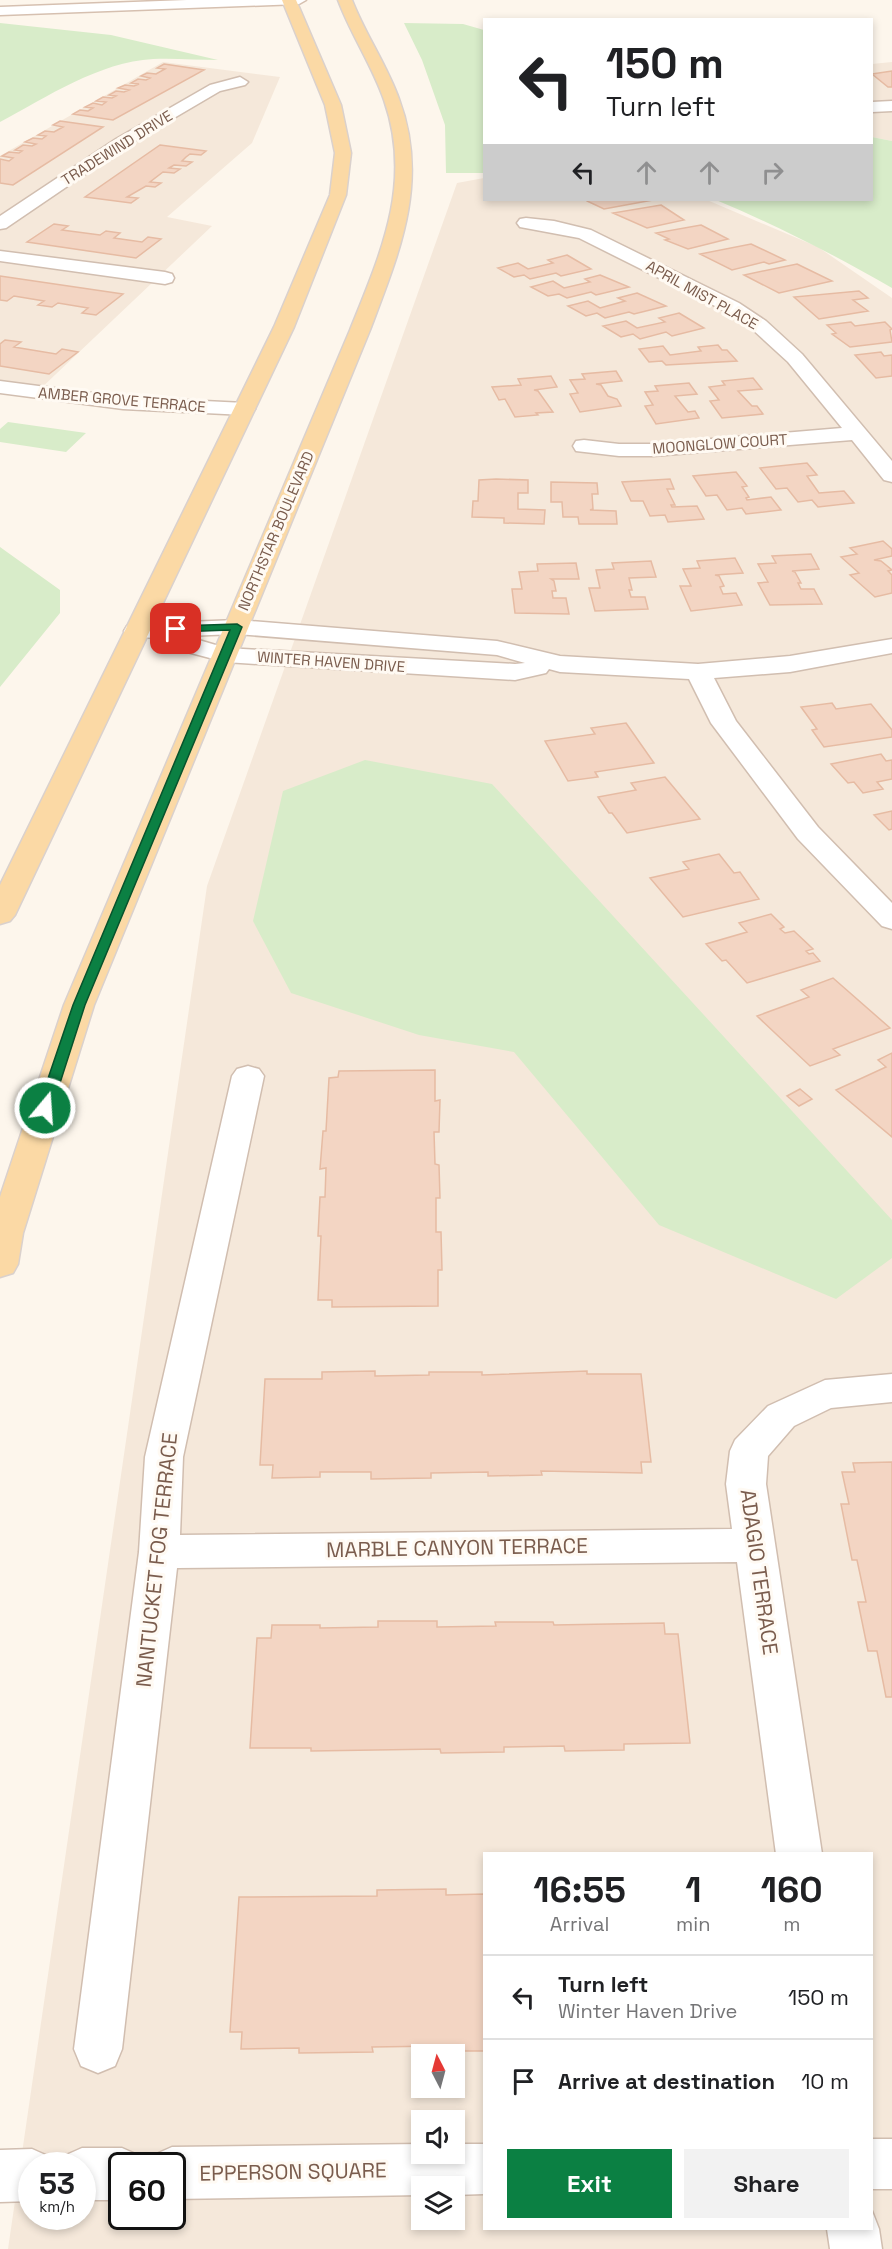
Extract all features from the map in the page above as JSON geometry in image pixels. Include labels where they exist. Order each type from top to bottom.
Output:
[{"type":"main road","points":[[0,915],[284,327],[325,232],[338,195],[343,153],[333,105],[289,0]]},
{"type":"main road","name":"NORTHSTAR BOULEVARD","points":[[0,1264],[6,1233],[28,1160],[79,1005],[360,330],[398,233],[405,203],[407,174],[399,124],[392,100],[345,0]]},
{"type":"street","points":[[0,2],[70,0]]},
{"type":"street","points":[[0,11],[299,0]]},
{"type":"street","name":"TRADEWIND DRIVE","points":[[0,224],[122,142],[215,88],[240,82]]},
{"type":"street","points":[[873,107],[892,106]]},
{"type":"street","name":"APRIL MIST PLACE","points":[[526,223],[554,226],[585,234],[722,303],[759,325],[795,358],[892,475]]},
{"type":"street","points":[[0,256],[165,278]]},
{"type":"street","name":"AMBER GROVE TERRACE","points":[[0,387],[123,403],[245,409]]},
{"type":"street","name":"MOONGLOW COURT","points":[[584,446],[619,450],[652,450],[856,433]]},
{"type":"street","name":"WINTER HAVEN DRIVE","points":[[136,631],[237,627],[497,648],[560,664],[698,672],[790,664],[892,646]]},
{"type":"street","name":"WINTER HAVEN DRIVE","points":[[136,631],[225,655],[515,672],[560,664]]},
{"type":"street","points":[[698,672],[724,723],[808,833],[892,920]]},
{"type":"street","name":"NANTUCKET FOG TERRACE","points":[[98,2049],[159,1552],[164,1457],[248,1076]]},
{"type":"street","name":"ADAGIO TERRACE","points":[[800,1852],[746,1484],[749,1451],[781,1416],[825,1394],[892,1388]]},
{"type":"street","name":"MARBLE CANYON TERRACE","points":[[159,1552],[755,1545]]},
{"type":"street","points":[[873,2164],[892,2164]]},
{"type":"street","name":"EPPERSON SQUARE","points":[[186,2173],[483,2169]]},
{"type":"street","points":[[0,2176],[18,2175]]},
{"type":"street","points":[[854,2230],[856,2249]]},
{"type":"shaded area","points":[[163,62],[280,77],[252,143],[167,217],[212,226],[36,393],[0,387],[0,156]]},
{"type":"shaded area","points":[[892,62],[892,141],[873,137],[873,64]]},
{"type":"shaded area","points":[[483,178],[483,201],[709,201],[818,247],[892,298],[892,2249],[8,2249],[18,2181],[18,2230],[96,2230],[96,2152],[22,2152],[207,886],[457,183]]},
{"type":"green space","points":[[0,23],[111,35],[218,60],[153,59],[113,67],[74,82],[0,122]]},
{"type":"green space","points":[[404,23],[463,24],[483,30],[483,173],[446,173],[445,125],[422,60]]},
{"type":"green space","points":[[873,137],[892,141],[892,288],[761,220],[718,201],[873,201]]},
{"type":"green space","points":[[8,422],[86,433],[66,452],[0,442],[0,429]]},
{"type":"green space","points":[[0,547],[60,590],[60,613],[0,687]]},
{"type":"green space","points":[[365,760],[492,784],[892,1220],[892,1258],[836,1299],[659,1225],[514,1052],[419,1035],[291,993],[253,921],[283,791]]},
{"type":"building","points":[[164,64],[204,70],[113,120],[73,114],[80,110],[88,111],[93,108],[85,107],[93,103],[102,105],[106,102],[96,101],[103,97],[116,96],[109,95],[116,91],[129,90],[118,88],[139,84],[131,83],[138,79],[150,78],[141,76],[147,73],[156,74],[165,69],[157,68]]},
{"type":"building","points":[[892,71],[892,87],[888,87],[873,74]]},
{"type":"building","points":[[60,121],[103,127],[13,185],[0,183],[0,159],[9,161],[13,158],[2,156],[9,152],[19,153],[22,151],[15,150],[23,145],[36,144],[25,142],[33,138],[42,139],[46,136],[38,135],[45,131],[54,132],[63,127],[53,125]]},
{"type":"building","points":[[160,145],[206,151],[201,155],[190,154],[186,157],[182,161],[192,162],[186,166],[174,165],[169,168],[180,169],[174,173],[163,172],[150,182],[161,183],[155,187],[146,186],[127,197],[138,198],[131,203],[85,197]]},
{"type":"building","points":[[587,201],[648,201],[604,209]]},
{"type":"building","points":[[661,205],[684,220],[647,228],[613,213]]},
{"type":"building","points":[[54,224],[68,226],[62,230],[100,235],[106,231],[120,233],[114,238],[142,242],[148,237],[161,239],[136,258],[27,242]]},
{"type":"building","points":[[701,225],[728,239],[688,249],[665,240],[669,239],[656,233]]},
{"type":"building","points":[[751,244],[785,260],[769,264],[764,262],[732,270],[700,254]]},
{"type":"building","points":[[567,255],[591,269],[561,276],[556,273],[530,279],[524,275],[514,277],[498,268],[518,263],[528,269],[553,263],[548,260]]},
{"type":"building","points":[[797,264],[832,281],[779,293],[744,275]]},
{"type":"building","points":[[600,275],[629,287],[596,295],[591,292],[567,298],[559,294],[548,296],[531,287],[553,281],[564,288],[590,282],[585,279]]},
{"type":"building","points":[[0,276],[123,294],[96,315],[82,313],[88,308],[58,303],[52,307],[38,305],[44,301],[14,296],[7,301],[0,300]]},
{"type":"building","points":[[859,291],[868,298],[853,300],[868,311],[819,319],[794,297]]},
{"type":"building","points":[[637,293],[666,306],[605,318],[597,313],[586,316],[568,306],[588,301],[600,308],[625,301],[618,298]]},
{"type":"building","points":[[679,313],[704,328],[672,336],[666,332],[640,339],[633,334],[621,337],[603,326],[626,321],[637,328],[665,322],[659,318]]},
{"type":"building","points":[[851,322],[855,326],[885,322],[892,329],[890,330],[892,342],[850,347],[832,334],[836,333],[827,325]]},
{"type":"building","points":[[5,340],[21,342],[14,347],[56,354],[62,349],[78,352],[49,374],[0,366],[0,344]]},
{"type":"building","points":[[718,345],[722,350],[727,350],[737,361],[666,365],[662,361],[649,362],[639,349],[663,346],[670,355],[701,351],[698,347]]},
{"type":"building","points":[[881,352],[884,356],[892,355],[892,376],[876,378],[855,355]]},
{"type":"building","points":[[616,371],[622,381],[596,384],[601,385],[608,396],[617,399],[621,406],[580,412],[570,394],[578,393],[570,380],[585,379],[582,374]]},
{"type":"building","points":[[551,376],[557,387],[534,390],[538,391],[553,412],[536,413],[538,415],[515,417],[505,399],[499,400],[492,387],[521,385],[518,379]]},
{"type":"building","points":[[753,378],[762,389],[738,391],[752,406],[757,406],[763,414],[722,418],[710,401],[719,400],[709,387],[725,385],[722,381]]},
{"type":"building","points":[[689,383],[697,394],[675,396],[688,412],[695,411],[699,418],[656,424],[645,406],[653,405],[645,392],[658,391],[655,386]]},
{"type":"building","points":[[807,463],[817,475],[807,476],[819,493],[844,491],[854,503],[818,507],[812,500],[798,502],[787,488],[776,489],[760,468]]},
{"type":"building","points":[[736,472],[747,486],[742,487],[749,497],[746,498],[747,500],[771,497],[781,510],[746,514],[742,508],[727,510],[717,495],[706,496],[693,476]]},
{"type":"building","points":[[670,479],[674,489],[667,489],[675,505],[671,505],[672,507],[697,506],[704,519],[668,522],[665,515],[650,516],[643,501],[631,501],[622,482]]},
{"type":"building","points":[[479,480],[528,480],[528,493],[518,493],[518,509],[545,510],[544,524],[504,523],[504,518],[472,517],[473,501],[478,501]]},
{"type":"building","points":[[551,482],[597,483],[598,494],[592,494],[593,509],[590,510],[616,511],[617,524],[579,524],[578,517],[563,517],[562,502],[551,502]]},
{"type":"building","points":[[883,541],[892,549],[892,556],[874,560],[881,561],[892,570],[888,571],[892,575],[892,593],[875,597],[850,575],[859,573],[841,557],[857,554],[850,548]]},
{"type":"building","points":[[811,554],[819,569],[792,571],[801,583],[798,583],[801,589],[814,589],[822,604],[770,605],[758,583],[768,582],[758,564],[776,563],[772,556]]},
{"type":"building","points":[[735,558],[743,573],[715,575],[719,576],[724,586],[720,587],[723,594],[736,593],[742,605],[691,611],[680,586],[691,586],[683,569],[700,568],[697,561]]},
{"type":"building","points":[[651,561],[656,577],[629,578],[631,597],[645,597],[648,609],[595,611],[589,588],[600,588],[596,570],[614,569],[612,563]]},
{"type":"building","points":[[576,563],[579,579],[551,579],[554,581],[556,591],[552,591],[553,598],[566,598],[569,614],[515,613],[512,589],[522,589],[519,572],[538,571],[537,564]]},
{"type":"building","points":[[832,703],[836,709],[871,704],[892,730],[892,737],[824,747],[812,730],[817,729],[801,707]]},
{"type":"building","points":[[626,723],[654,763],[595,772],[598,777],[568,781],[545,741],[595,734],[591,728]]},
{"type":"building","points":[[881,754],[886,761],[892,760],[892,779],[877,782],[883,789],[863,793],[854,782],[848,783],[831,764]]},
{"type":"building","points":[[665,777],[700,819],[627,833],[598,797],[636,790],[631,783]]},
{"type":"building","points":[[892,811],[892,829],[889,830],[874,815]]},
{"type":"building","points":[[719,854],[734,873],[740,872],[759,899],[683,917],[650,878],[689,869],[683,862]]},
{"type":"building","points":[[771,914],[784,927],[780,929],[785,933],[794,931],[813,949],[806,951],[809,954],[813,953],[820,961],[747,983],[726,960],[722,961],[706,944],[747,932],[739,923]]},
{"type":"building","points":[[833,978],[890,1028],[833,1049],[840,1055],[810,1066],[757,1016],[809,997],[801,990]]},
{"type":"building","points":[[892,1053],[892,1137],[836,1090],[886,1067],[878,1060]]},
{"type":"building","points":[[435,1070],[435,1101],[440,1100],[439,1132],[434,1132],[435,1164],[439,1165],[440,1198],[436,1198],[436,1232],[441,1232],[442,1270],[438,1270],[438,1306],[332,1307],[332,1300],[318,1300],[320,1197],[325,1197],[326,1168],[320,1169],[323,1131],[326,1131],[329,1078],[338,1077],[339,1071]]},
{"type":"building","points":[[800,1089],[812,1099],[799,1106],[787,1096]]},
{"type":"building","points":[[375,1371],[375,1376],[429,1375],[429,1372],[482,1372],[482,1375],[587,1371],[587,1374],[641,1374],[651,1462],[641,1462],[642,1473],[541,1471],[542,1475],[488,1476],[488,1472],[431,1473],[431,1478],[371,1479],[371,1472],[320,1472],[320,1477],[272,1478],[273,1465],[260,1465],[265,1379],[322,1379],[322,1372]]},
{"type":"building","points":[[892,1462],[892,1697],[886,1697],[877,1651],[868,1651],[858,1602],[866,1602],[857,1560],[852,1560],[841,1504],[849,1504],[842,1472],[855,1472],[853,1463]]},
{"type":"building","points":[[378,1621],[437,1621],[437,1627],[496,1626],[495,1622],[553,1622],[554,1625],[664,1623],[665,1634],[678,1634],[690,1743],[624,1744],[624,1750],[565,1751],[564,1746],[504,1747],[504,1752],[441,1753],[440,1749],[311,1751],[311,1748],[250,1748],[257,1638],[271,1638],[272,1625],[320,1625],[320,1628],[378,1627]]},
{"type":"building","points":[[446,1889],[446,1895],[483,1894],[483,2051],[465,2051],[465,2044],[372,2047],[373,2052],[299,2053],[299,2048],[241,2049],[242,2032],[230,2032],[239,1897],[377,1896],[377,1890]]},
{"type":"route","points":[[45,1108],[79,1005],[237,627],[176,629]]}]
